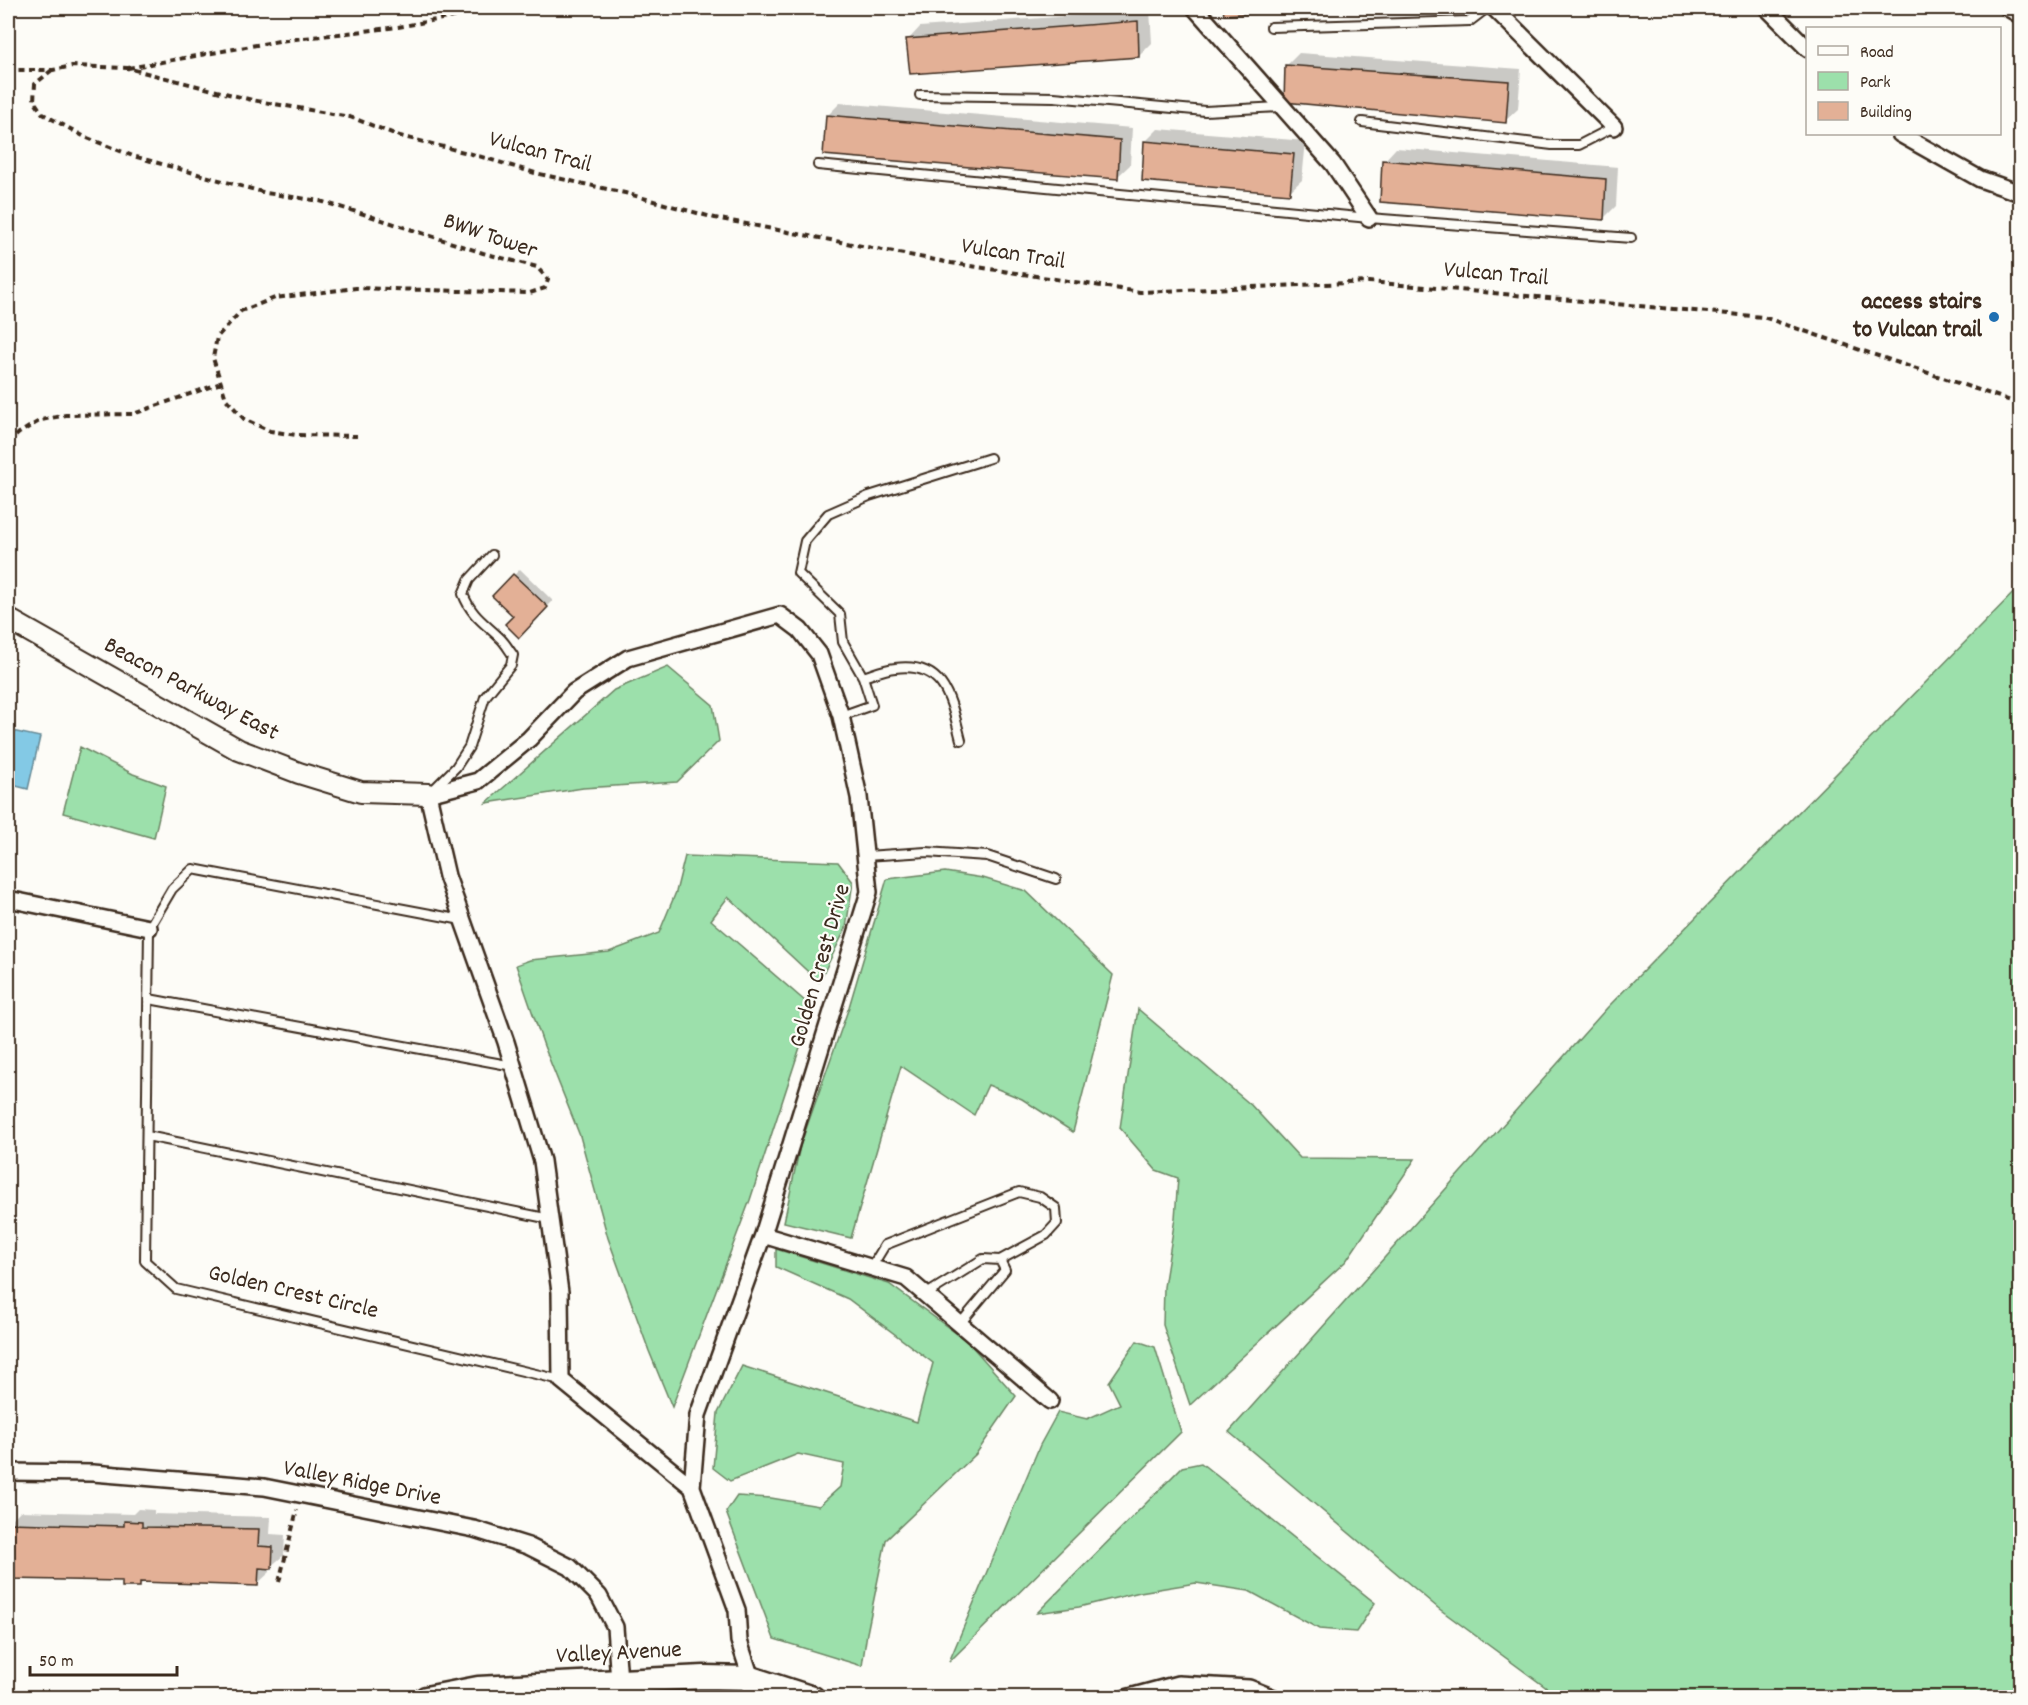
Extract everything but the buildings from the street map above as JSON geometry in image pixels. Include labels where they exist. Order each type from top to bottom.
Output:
[{"type":"main road","name":"Valley Avenue","points":[[426,1698],[478,1688],[704,1677],[750,1688],[813,1698]]},
{"type":"street","points":[[1195,8],[1333,164],[1369,218]]},
{"type":"street","points":[[1494,8],[1614,127]]},
{"type":"street","points":[[1767,8],[1806,46]]},
{"type":"street","points":[[2008,8],[2020,15]]},
{"type":"street","points":[[1902,135],[1980,179],[2020,193]]},
{"type":"street","name":"Golden Crest Drive","points":[[428,795],[478,781],[530,739],[574,692],[628,658],[780,615],[800,630],[819,654],[841,716],[859,797],[870,892],[763,1235],[698,1415],[692,1486],[737,1610],[739,1641],[750,1688]]},
{"type":"street","name":"Beacon Parkway East","points":[[8,619],[239,750],[361,792],[428,795]]},
{"type":"street","points":[[428,795],[447,876],[513,1066],[542,1161],[560,1292],[561,1380]]},
{"type":"street","points":[[8,899],[149,928]]},
{"type":"street","points":[[763,1235],[906,1278],[1050,1401]]},
{"type":"street","name":"Golden Crest Circle","points":[[561,1380],[692,1486]]},
{"type":"street","name":"Valley Ridge Drive","points":[[8,1472],[93,1473],[264,1487],[474,1529],[528,1546],[570,1567],[599,1596],[615,1627],[620,1681]]},
{"type":"street","points":[[1126,1698],[1178,1684],[1249,1688],[1274,1698]]},
{"type":"lane","points":[[1271,27],[1470,21],[1487,8]]},
{"type":"lane","points":[[920,95],[1054,97],[1205,111],[1282,107]]},
{"type":"lane","points":[[1362,123],[1552,145],[1579,145],[1614,127]]},
{"type":"lane","points":[[818,165],[1369,218],[1631,238]]},
{"type":"lane","points":[[841,716],[873,705],[863,677],[843,642],[840,614],[798,573],[806,541],[828,514],[869,496],[990,458]]},
{"type":"lane","points":[[428,795],[456,767],[469,747],[485,697],[511,665],[513,655],[468,607],[463,594],[470,580],[492,555]]},
{"type":"lane","points":[[863,677],[895,668],[917,669],[933,673],[942,683],[950,700],[961,740]]},
{"type":"lane","points":[[866,856],[926,852],[987,856],[1056,879]]},
{"type":"lane","points":[[149,928],[172,889],[193,869],[462,920]]},
{"type":"lane","name":"Golden Crest Circle","points":[[149,928],[145,1261],[176,1289],[561,1380]]},
{"type":"lane","points":[[149,999],[513,1066]]},
{"type":"lane","points":[[147,1136],[550,1219]]},
{"type":"lane","points":[[871,1268],[885,1245],[1019,1192],[1040,1197],[1056,1208],[1057,1223],[1046,1234],[1000,1260],[983,1258],[926,1295]]},
{"type":"lane","points":[[960,1325],[1005,1270],[1000,1260]]},
{"type":"path","points":[[127,69],[279,41],[398,27],[501,8]]},
{"type":"path","name":"Vulcan Trail","points":[[8,70],[53,70],[72,66],[127,69],[252,100],[350,117],[400,136],[715,218],[951,263],[1140,292],[1369,282],[1763,318],[2020,404]]},
{"type":"path","name":"BWW Tower","points":[[53,70],[35,84],[34,101],[43,114],[85,137],[133,156],[266,193],[320,201],[483,253],[537,267],[548,280],[545,288],[530,294],[356,288],[275,298],[241,311],[217,337],[213,358],[226,399],[244,419],[270,431],[296,435],[357,436]]},
{"type":"path","points":[[8,443],[19,433],[41,420],[66,415],[133,414],[221,383]]},
{"type":"path","points":[[279,1582],[300,1494]]},
{"type":"green space","points":[[2020,586],[2020,1697],[1559,1697],[1438,1608],[1229,1432],[1607,1008]]},
{"type":"green space","points":[[668,667],[713,705],[719,741],[677,782],[583,788],[486,803],[614,690]]},
{"type":"green space","points":[[80,747],[133,774],[166,786],[154,838],[63,813]]},
{"type":"green space","points":[[685,856],[838,862],[853,882],[846,928],[819,982],[728,897],[711,920],[806,1002],[803,1038],[750,1200],[672,1407],[608,1238],[580,1136],[544,1046],[516,965],[530,960],[609,952],[659,933],[676,892]]},
{"type":"green space","points":[[945,872],[983,878],[1026,891],[1113,975],[1073,1132],[1022,1099],[988,1085],[974,1115],[901,1066],[851,1238],[784,1222],[800,1146],[849,1007],[887,879]]},
{"type":"green space","points":[[1138,1009],[1251,1105],[1300,1158],[1415,1159],[1346,1261],[1190,1405],[1163,1325],[1164,1287],[1175,1218],[1178,1178],[1156,1170],[1120,1128]]},
{"type":"green space","points":[[776,1249],[889,1284],[968,1342],[1016,1396],[976,1454],[886,1540],[862,1666],[774,1639],[726,1512],[737,1496],[771,1498],[819,1506],[840,1487],[844,1464],[798,1454],[730,1481],[713,1468],[718,1413],[742,1366],[917,1422],[933,1363],[848,1299],[776,1267]]},
{"type":"green space","points":[[1137,1341],[1155,1347],[1181,1432],[949,1662],[1040,1445],[1058,1412],[1087,1419],[1120,1404],[1109,1382]]},
{"type":"green space","points":[[1201,1463],[1375,1603],[1356,1632],[1319,1629],[1249,1591],[1196,1583],[1140,1592],[1079,1607],[1037,1613],[1182,1467]]},
{"type":"water","points":[[12,731],[40,737],[28,789],[8,784],[8,750]]},
{"type":"place","name":"access stairs to Vulcan trail","points":[[1994,317]]}]
